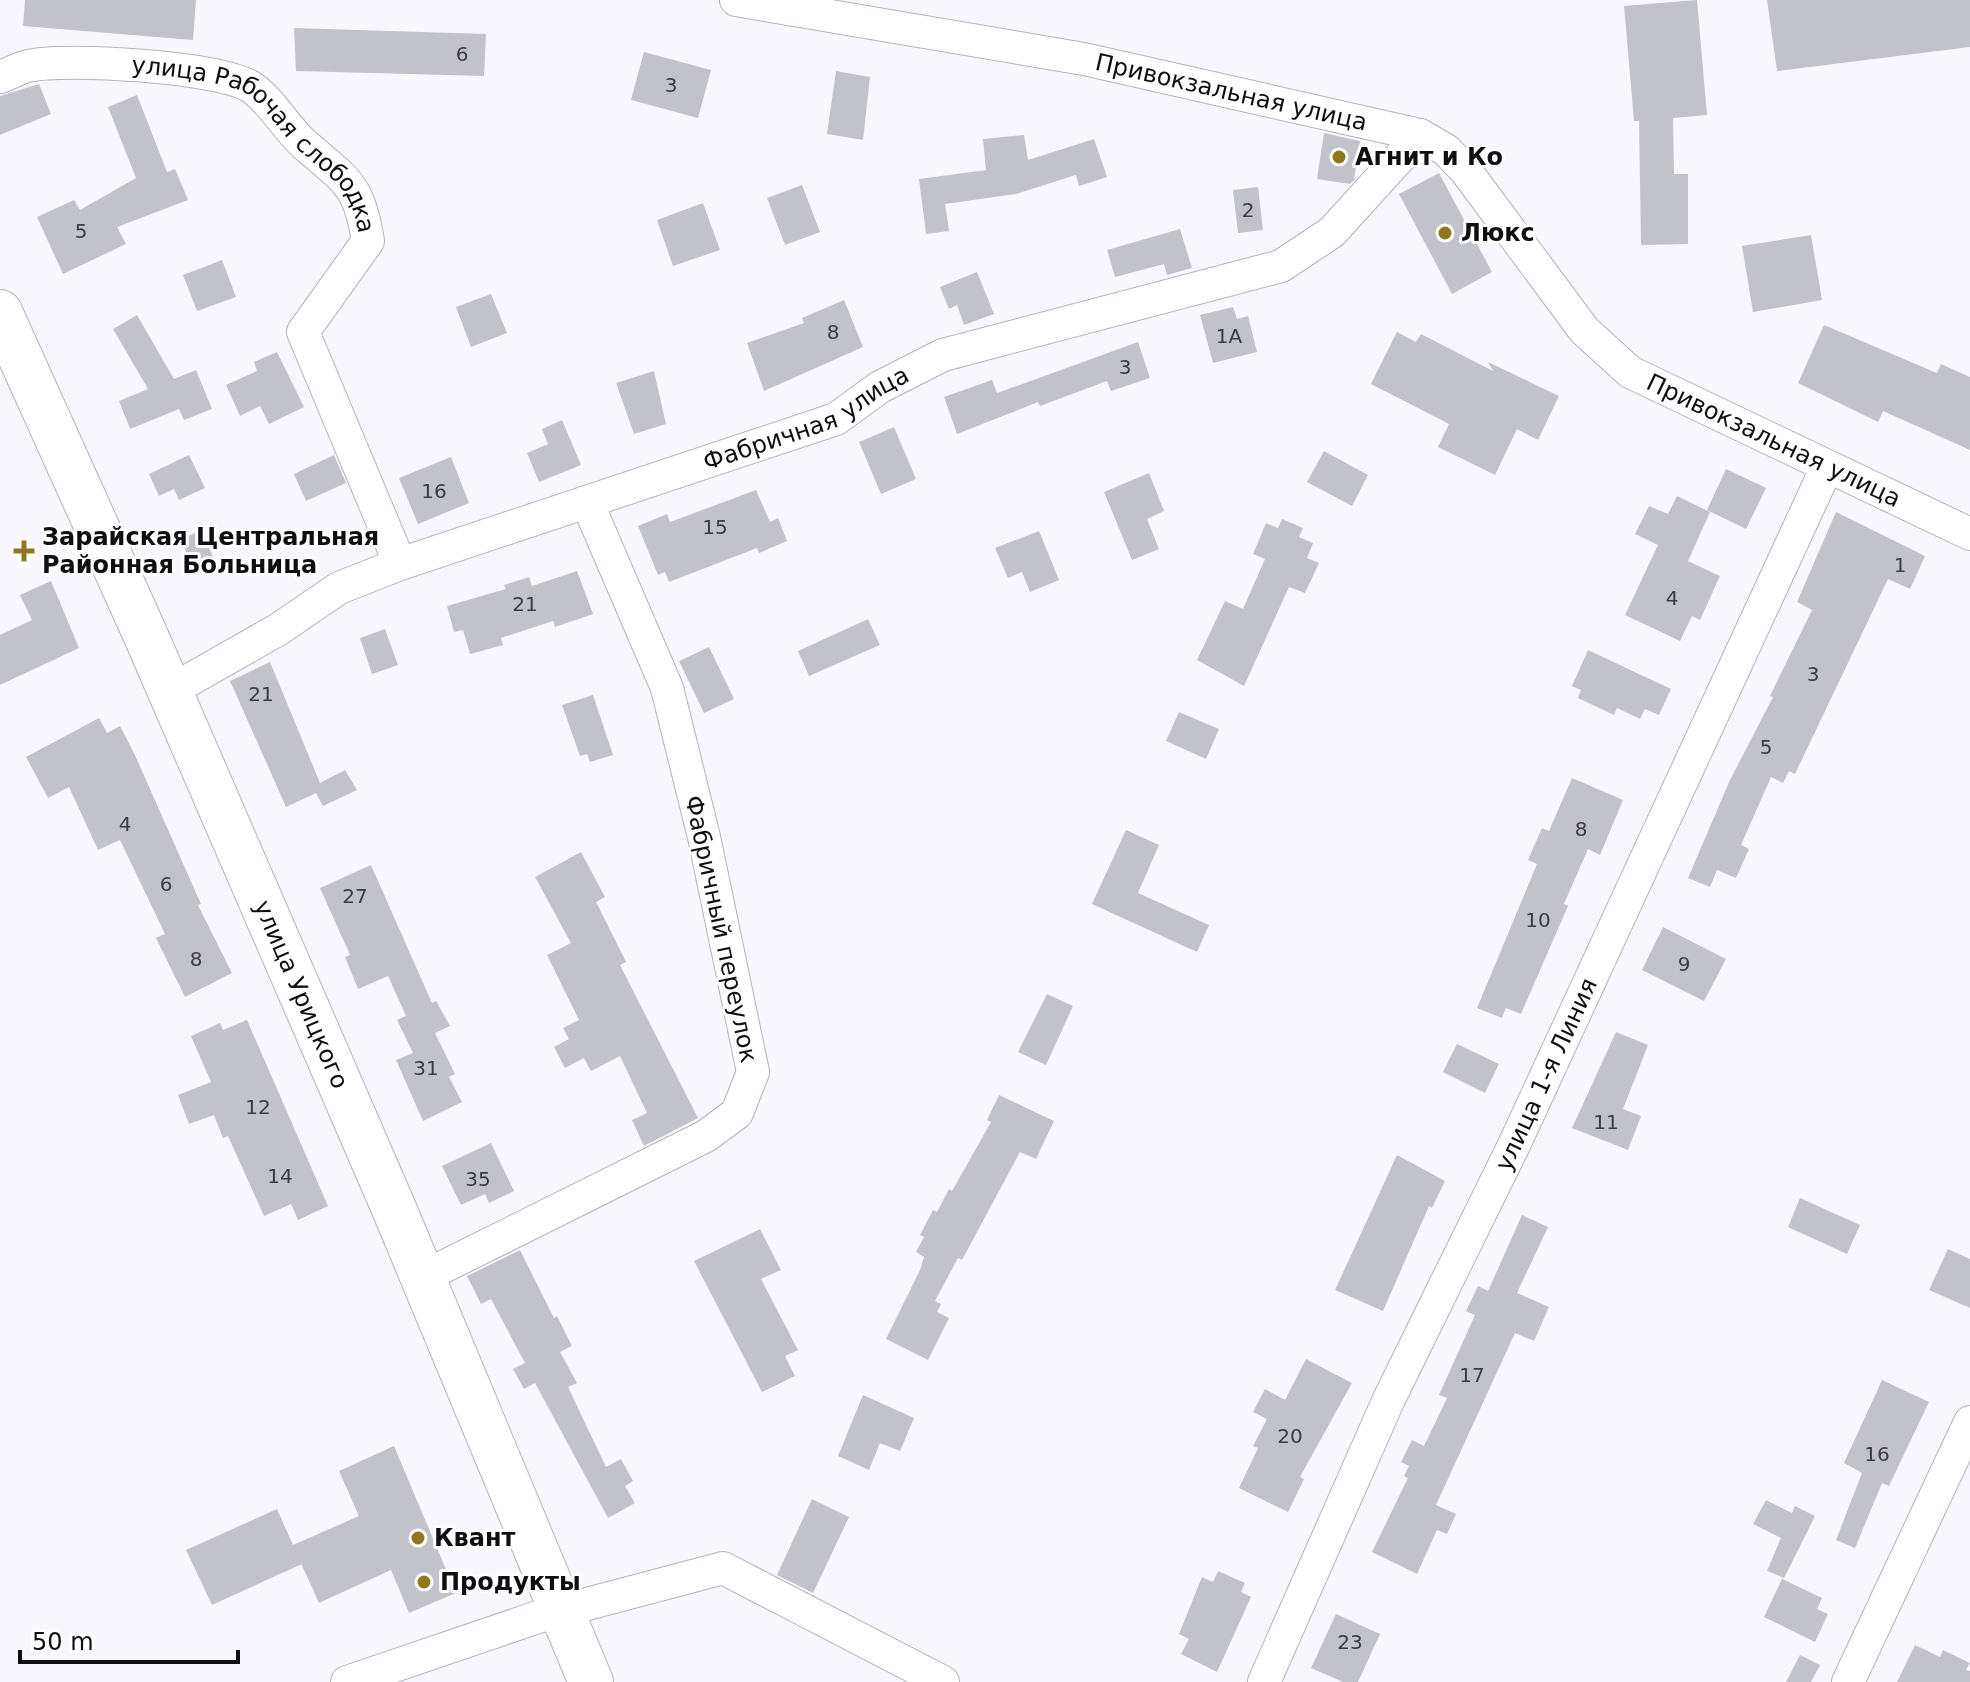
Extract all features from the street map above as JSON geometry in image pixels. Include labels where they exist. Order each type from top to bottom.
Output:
[{"type":"main road","name":"улица Урицкого","points":[[0,312],[170,691],[423,1277],[591,1682]]},
{"type":"street","name":"Привокзальная улица","points":[[736,0],[1084,59],[1420,135],[1446,150],[1466,171],[1584,330],[1621,365],[1970,534]]},
{"type":"street","name":"улица Рабочая слободка","points":[[0,77],[29,65],[105,64],[179,68],[249,85],[302,142],[344,176],[362,206],[368,241],[303,332],[400,564]]},
{"type":"street","name":"Фабричная улица","points":[[170,691],[279,629],[339,588],[400,564],[836,419],[880,387],[943,355],[1281,266],[1332,232],[1420,135]]},
{"type":"street","name":"улица 1-я Линия","points":[[1264,1682],[1389,1399],[1514,1145],[1827,467]]},
{"type":"street","name":"Фабричный переулок","points":[[423,1277],[706,1136],[737,1113],[753,1072],[704,837],[667,688],[587,502]]},
{"type":"street","points":[[1848,1682],[1970,1422]]},
{"type":"street","points":[[347,1682],[560,1612],[723,1568],[943,1682]]},
{"type":"building","points":[[25,0],[196,0],[193,40],[23,26]]},
{"type":"building","points":[[1697,0],[1707,115],[1673,118],[1674,174],[1688,174],[1688,244],[1641,245],[1639,121],[1634,121],[1624,6]]},
{"type":"building","points":[[1767,0],[1970,0],[1970,47],[1777,71]]},
{"type":"building","points":[[294,28],[486,34],[484,76],[296,71]]},
{"type":"building","points":[[644,52],[711,70],[698,118],[631,100]]},
{"type":"building","points":[[836,71],[870,77],[863,140],[827,134]]},
{"type":"building","points":[[39,84],[51,114],[0,135],[0,96]]},
{"type":"building","points":[[137,95],[167,172],[175,169],[188,200],[117,227],[126,244],[63,274],[37,217],[74,200],[80,210],[136,178],[108,107]]},
{"type":"building","name":"Агнит и Ко","points":[[1324,133],[1360,141],[1354,180],[1350,184],[1317,179]]},
{"type":"building","points":[[1024,135],[1028,160],[1094,139],[1107,177],[1079,186],[1076,175],[1016,194],[945,204],[949,231],[926,234],[919,179],[986,170],[983,139]]},
{"type":"building","name":"Люкс","points":[[1439,173],[1492,272],[1452,294],[1399,194]]},
{"type":"building","points":[[802,185],[820,232],[785,245],[767,198]]},
{"type":"building","points":[[1258,187],[1263,230],[1238,233],[1233,190]]},
{"type":"building","points":[[703,203],[720,250],[673,266],[657,220]]},
{"type":"building","points":[[1180,229],[1192,268],[1167,275],[1164,264],[1115,277],[1107,250]]},
{"type":"building","points":[[1811,235],[1822,300],[1753,312],[1742,246]]},
{"type":"building","points":[[222,260],[236,297],[197,311],[183,275]]},
{"type":"building","points":[[977,272],[994,314],[964,325],[957,305],[949,309],[940,287]]},
{"type":"building","points":[[491,294],[507,333],[471,347],[456,307]]},
{"type":"building","points":[[844,300],[863,347],[764,391],[747,343],[804,323],[802,318]]},
{"type":"building","points":[[1233,307],[1237,319],[1248,316],[1257,352],[1213,363],[1200,315]]},
{"type":"building","points":[[137,315],[174,379],[196,370],[212,409],[184,420],[179,409],[130,429],[119,401],[148,389],[113,329]]},
{"type":"building","points":[[1824,325],[1937,373],[1941,364],[1970,377],[1970,450],[1883,411],[1878,422],[1798,383]]},
{"type":"building","points":[[1397,332],[1416,342],[1421,334],[1493,371],[1488,362],[1559,396],[1538,440],[1517,429],[1495,475],[1438,447],[1449,424],[1371,384]]},
{"type":"building","points":[[1138,342],[1150,378],[1111,391],[1107,381],[1040,406],[1038,402],[957,434],[944,397],[992,380],[997,393]]},
{"type":"building","points":[[277,352],[304,407],[269,424],[260,406],[240,416],[226,385],[257,371],[254,362]]},
{"type":"building","points":[[654,371],[666,424],[634,434],[616,383]]},
{"type":"building","points":[[562,420],[581,465],[539,482],[527,453],[548,444],[542,429]]},
{"type":"building","points":[[894,427],[916,479],[881,494],[859,442]]},
{"type":"building","points":[[1324,451],[1368,475],[1352,506],[1307,482]]},
{"type":"building","points":[[189,455],[205,488],[179,500],[174,489],[159,496],[149,474]]},
{"type":"building","points":[[334,455],[346,483],[306,501],[294,474]]},
{"type":"building","points":[[451,457],[469,503],[418,524],[399,478]]},
{"type":"building","points":[[1726,469],[1766,488],[1746,529],[1707,510]]},
{"type":"building","points":[[1149,473],[1164,511],[1147,519],[1159,549],[1132,560],[1104,492]]},
{"type":"building","points":[[756,490],[770,522],[778,518],[787,541],[759,553],[757,548],[669,582],[665,572],[658,575],[638,526],[667,514],[670,522]]},
{"type":"building","points":[[1677,496],[1710,512],[1688,561],[1720,576],[1700,620],[1692,616],[1680,641],[1625,615],[1658,545],[1635,534],[1649,506],[1668,514]]},
{"type":"building","points":[[1836,512],[1925,556],[1910,589],[1888,579],[1795,774],[1789,771],[1783,783],[1771,777],[1741,845],[1749,849],[1736,878],[1717,870],[1710,887],[1688,878],[1730,780],[1773,697],[1770,696],[1812,610],[1797,602]]},
{"type":"building","points":[[1282,519],[1303,528],[1299,537],[1313,543],[1307,558],[1319,563],[1305,593],[1289,587],[1244,686],[1197,660],[1225,601],[1243,609],[1265,559],[1253,554],[1266,523],[1278,528]]},
{"type":"building","points":[[202,530],[213,557],[192,566],[181,539]]},
{"type":"building","points":[[1039,531],[1059,580],[1030,592],[1022,572],[1008,578],[995,548]]},
{"type":"building","points":[[577,571],[593,614],[555,627],[553,621],[501,638],[503,645],[470,654],[463,630],[454,632],[447,606],[506,589],[504,585],[529,577],[532,586]]},
{"type":"building","points":[[51,581],[79,648],[0,685],[0,635],[32,620],[20,595]]},
{"type":"building","points":[[868,619],[880,645],[809,676],[798,651]]},
{"type":"building","points":[[385,629],[398,665],[372,674],[360,638]]},
{"type":"building","points":[[709,647],[734,699],[704,713],[679,661]]},
{"type":"building","points":[[1588,650],[1671,689],[1659,715],[1645,709],[1640,719],[1617,708],[1614,715],[1578,698],[1581,690],[1572,686]]},
{"type":"building","points":[[270,662],[320,783],[345,770],[357,790],[323,806],[316,793],[286,807],[230,681]]},
{"type":"building","points":[[593,695],[613,755],[590,762],[587,754],[580,756],[562,705]]},
{"type":"building","points":[[1179,712],[1219,729],[1206,759],[1166,741]]},
{"type":"building","points":[[99,718],[107,733],[120,726],[201,904],[198,905],[232,973],[185,997],[156,938],[165,934],[120,840],[98,850],[69,787],[48,798],[26,757]]},
{"type":"building","points":[[1572,778],[1623,800],[1600,855],[1588,849],[1564,904],[1568,906],[1521,1014],[1506,1008],[1502,1018],[1477,1008],[1537,864],[1528,860],[1542,828],[1549,831]]},
{"type":"building","points":[[1126,830],[1159,845],[1138,893],[1209,925],[1197,952],[1092,904]]},
{"type":"building","points":[[581,852],[605,897],[596,902],[626,962],[620,965],[698,1118],[644,1146],[632,1120],[647,1113],[620,1056],[591,1071],[584,1058],[565,1068],[554,1047],[569,1039],[563,1028],[579,1020],[547,955],[571,943],[535,877]]},
{"type":"building","points":[[371,865],[432,1003],[436,1001],[450,1026],[435,1033],[455,1074],[449,1077],[462,1102],[423,1121],[396,1060],[413,1053],[397,1020],[406,1016],[388,976],[358,989],[345,957],[350,955],[320,888]]},
{"type":"building","points":[[1663,927],[1726,959],[1704,1001],[1642,970]]},
{"type":"building","points":[[1047,994],[1073,1006],[1046,1065],[1018,1052]]},
{"type":"building","points":[[247,1020],[328,1206],[298,1220],[291,1204],[264,1216],[228,1136],[223,1138],[214,1115],[189,1124],[178,1095],[211,1082],[191,1036],[220,1023],[223,1030]]},
{"type":"building","points":[[1616,1032],[1648,1045],[1623,1109],[1641,1116],[1628,1150],[1572,1128]]},
{"type":"building","points":[[1457,1044],[1499,1064],[1485,1093],[1443,1072]]},
{"type":"building","points":[[999,1095],[1054,1121],[1036,1159],[1020,1152],[962,1260],[958,1258],[935,1301],[941,1304],[937,1312],[949,1318],[928,1360],[886,1339],[920,1270],[924,1257],[916,1252],[924,1237],[920,1235],[933,1210],[937,1212],[949,1189],[952,1191],[991,1122],[987,1120]]},
{"type":"building","points":[[491,1143],[514,1191],[489,1203],[485,1194],[461,1205],[442,1166]]},
{"type":"building","points":[[1397,1155],[1445,1181],[1432,1208],[1429,1206],[1383,1311],[1335,1290]]},
{"type":"building","points":[[1800,1198],[1860,1225],[1847,1254],[1788,1227]]},
{"type":"building","points":[[1522,1215],[1548,1227],[1517,1293],[1549,1307],[1534,1341],[1515,1333],[1436,1505],[1456,1514],[1447,1534],[1437,1530],[1417,1574],[1372,1552],[1408,1478],[1404,1476],[1409,1466],[1401,1462],[1412,1440],[1424,1446],[1447,1398],[1439,1395],[1475,1315],[1466,1311],[1478,1286],[1488,1291]]},
{"type":"building","points":[[760,1229],[781,1270],[761,1279],[798,1350],[785,1356],[795,1376],[762,1392],[694,1261]]},
{"type":"building","points":[[1948,1249],[1970,1259],[1970,1308],[1929,1290]]},
{"type":"building","points":[[520,1250],[554,1318],[557,1316],[572,1346],[560,1352],[577,1383],[568,1387],[606,1467],[621,1459],[633,1481],[625,1486],[635,1503],[608,1518],[535,1383],[524,1389],[513,1369],[525,1363],[491,1299],[481,1304],[467,1276]]},
{"type":"building","points":[[1306,1359],[1352,1383],[1300,1477],[1304,1479],[1288,1512],[1239,1488],[1258,1448],[1253,1446],[1267,1419],[1253,1412],[1265,1389],[1285,1400]]},
{"type":"building","points":[[1882,1380],[1929,1402],[1889,1486],[1882,1483],[1855,1548],[1836,1540],[1862,1473],[1844,1463]]},
{"type":"building","points":[[863,1395],[914,1418],[900,1451],[880,1443],[869,1470],[838,1456]]},
{"type":"building","points":[[394,1446],[456,1593],[409,1613],[391,1570],[319,1603],[301,1564],[212,1605],[186,1550],[277,1509],[293,1545],[359,1516],[339,1471]]},
{"type":"building","points":[[812,1499],[849,1517],[813,1593],[777,1575]]},
{"type":"building","points":[[1766,1500],[1792,1513],[1795,1506],[1815,1516],[1784,1578],[1767,1571],[1781,1538],[1753,1524]]},
{"type":"building","points":[[1218,1571],[1245,1583],[1241,1592],[1251,1597],[1217,1672],[1181,1654],[1189,1639],[1179,1634],[1202,1577],[1213,1582]]},
{"type":"building","points":[[1782,1579],[1822,1598],[1817,1609],[1828,1614],[1815,1642],[1764,1617]]},
{"type":"building","points":[[1336,1614],[1380,1634],[1358,1682],[1343,1682],[1311,1668]]},
{"type":"building","points":[[1915,1645],[1940,1657],[1943,1650],[1970,1663],[1966,1670],[1970,1671],[1970,1682],[1897,1682]]},
{"type":"building","points":[[1800,1655],[1820,1665],[1811,1682],[1786,1682]]},
{"type":"place","name":"Агнит и Ко","points":[[1339,157]]},
{"type":"place","name":"Люкс","points":[[1445,233]]},
{"type":"place","name":"Зарайская Центральная Районная Больница","points":[[24,551]]},
{"type":"place","name":"Квант","points":[[418,1538]]},
{"type":"place","name":"Продукты","points":[[424,1582]]}]
